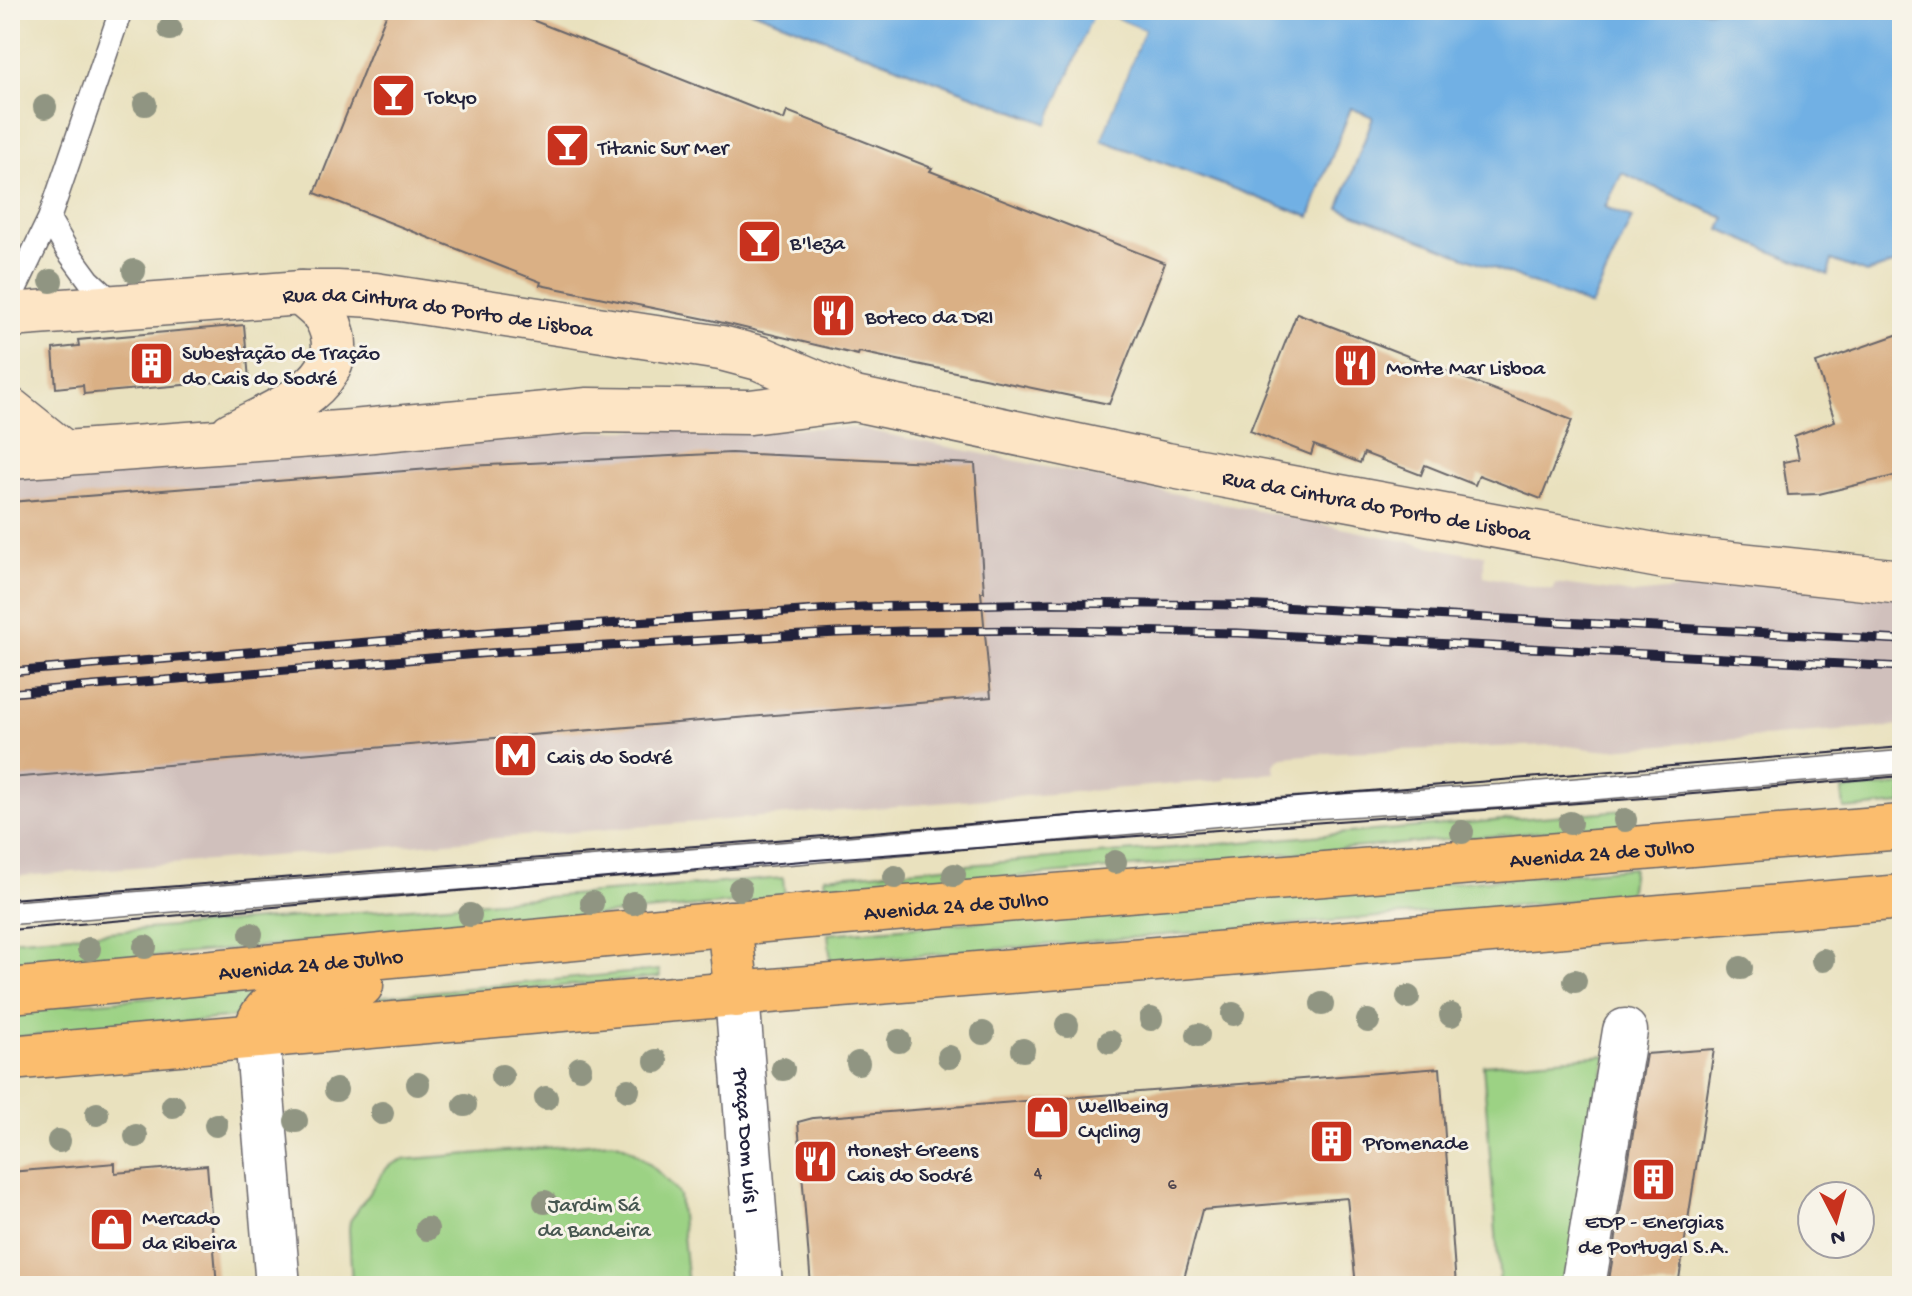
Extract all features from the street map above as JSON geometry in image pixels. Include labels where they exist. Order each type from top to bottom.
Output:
[{"type":"main road","name":"Avenida 24 de Julho","points":[[10,991],[729,923],[1902,827]]},
{"type":"main road","points":[[10,1058],[1902,897]]},
{"type":"main road","points":[[729,923],[737,995]]},
{"type":"main road","points":[[257,1036],[260,1017],[268,1007],[281,1000],[327,989],[404,980],[422,974],[449,956],[471,947]]},
{"type":"street","name":"Rua da Cintura do Porto de Lisboa","points":[[10,315],[301,293],[375,295],[721,348],[759,358],[855,399],[1167,465],[1558,539],[1665,557],[1902,582]]},
{"type":"street","points":[[216,442],[304,395],[319,382],[329,367],[334,350],[326,317],[301,293]]},
{"type":"street","name":"Rua da Cintura do Porto de Lisboa","points":[[10,457],[588,410],[750,412],[855,399]]},
{"type":"street","points":[[10,410],[65,454]]},
{"type":"street","name":"Praça Dom Luís I","points":[[737,995],[760,1286]]},
{"type":"street","points":[[1583,1286],[1625,1031]]},
{"type":"street","points":[[257,1036],[278,1286]]},
{"type":"lane","points":[[10,300],[49,219],[121,10]]},
{"type":"lane","points":[[49,219],[89,280],[118,307]]},
{"type":"lane","points":[[10,913],[1902,762]]},
{"type":"shaded area","points":[[697,428],[853,428],[881,433],[1468,554],[1484,554],[1484,576],[1553,590],[1555,583],[1633,594],[1902,568],[1902,726],[1599,750],[1559,745],[1339,752],[1283,757],[1274,765],[1275,773],[1226,777],[1225,780],[10,877],[10,473],[533,433]]},
{"type":"green space","points":[[1902,785],[1902,804],[1844,809],[1842,790]]},
{"type":"green space","points":[[1636,809],[1634,824],[826,893],[824,877]]},
{"type":"green space","points":[[1633,868],[1629,896],[831,963],[828,934]]},
{"type":"green space","points":[[783,878],[785,898],[10,970],[10,940]]},
{"type":"green space","points":[[659,970],[660,977],[365,1004],[364,998]]},
{"type":"green space","points":[[249,990],[253,994],[248,1016],[10,1038],[10,1009]]},
{"type":"green space","points":[[1606,1055],[1570,1286],[1494,1286],[1500,1285],[1483,1065]]},
{"type":"green space","name":"Jardim Sá da Bandeira","points":[[612,1142],[639,1156],[679,1195],[688,1286],[352,1286],[350,1221],[389,1166],[401,1160]]},
{"type":"water","points":[[750,10],[1096,10],[1048,124]]},
{"type":"water","points":[[1096,10],[1902,10],[1902,261],[1866,273],[1832,260],[1828,275],[1720,230],[1725,218],[1622,173],[1605,207],[1632,218],[1591,306],[1339,208],[1373,117],[1351,108],[1310,217],[1101,140],[1144,30]]},
{"type":"pier","points":[[1095,10],[1144,30],[1099,144],[1097,139],[1139,32],[1098,15],[1052,126],[1046,128]]},
{"type":"building","points":[[388,10],[507,10],[784,120],[787,111],[1165,263],[1109,404],[859,352],[858,355],[711,320],[540,285],[541,282],[315,193]]},
{"type":"building","name":"Monte Mar Lisboa","points":[[1297,313],[1572,420],[1541,499],[1479,475],[1475,485],[1425,465],[1421,475],[1364,453],[1360,463],[1314,445],[1311,455],[1250,431]]},
{"type":"building","name":"Subestação de Tração do Cais do Sodré","points":[[244,325],[249,379],[84,394],[83,385],[56,388],[53,349],[79,346],[78,340]]},
{"type":"building","points":[[1902,333],[1902,474],[1819,494],[1788,495],[1783,462],[1799,459],[1794,436],[1835,421],[1816,363]]},
{"type":"building","points":[[731,453],[975,464],[984,592],[981,592],[991,697],[10,778],[10,502],[468,466]]},
{"type":"building","name":"EDP - Energias de Portugal S.A.","points":[[1714,1049],[1678,1286],[1608,1286],[1646,1054]]},
{"type":"building","points":[[1440,1068],[1456,1286],[1356,1286],[1347,1198],[1202,1210],[1182,1286],[811,1286],[798,1122],[813,1118]]},
{"type":"building","name":"Mercado da Ribeira","points":[[115,1163],[115,1173],[207,1165],[217,1286],[10,1286],[10,1172]]},
{"type":"tram line","points":[[10,899],[800,838],[1902,747]]},
{"type":"tram line","points":[[10,930],[802,861],[1902,776]]},
{"type":"railway","points":[[10,672],[499,631],[862,607],[1051,603],[1241,605],[1902,640]]},
{"type":"railway","points":[[10,693],[502,652],[903,631],[1238,633],[1902,667]]},
{"type":"place","name":"Tokyo","points":[[394,95]]},
{"type":"place","name":"Titanic Sur Mer","points":[[567,146]]},
{"type":"place","name":"B'leza","points":[[759,241]]},
{"type":"place","name":"Boteco da DRI","points":[[834,315]]},
{"type":"place","name":"Subestação de Tração do Cais do Sodré","points":[[151,364]]},
{"type":"place","name":"Monte Mar Lisboa","points":[[1355,366]]},
{"type":"place","name":"Cais do Sodré","points":[[516,755]]},
{"type":"place","name":"Wellbeing Cycling","points":[[1047,1117]]},
{"type":"place","name":"Promenade","points":[[1332,1141]]},
{"type":"place","name":"Honest Greens Cais do Sodré","points":[[816,1161]]},
{"type":"place","name":"EDP - Energias de Portugal S.A.","points":[[1654,1179]]},
{"type":"place","name":"Mercado da Ribeira","points":[[111,1229]]}]
